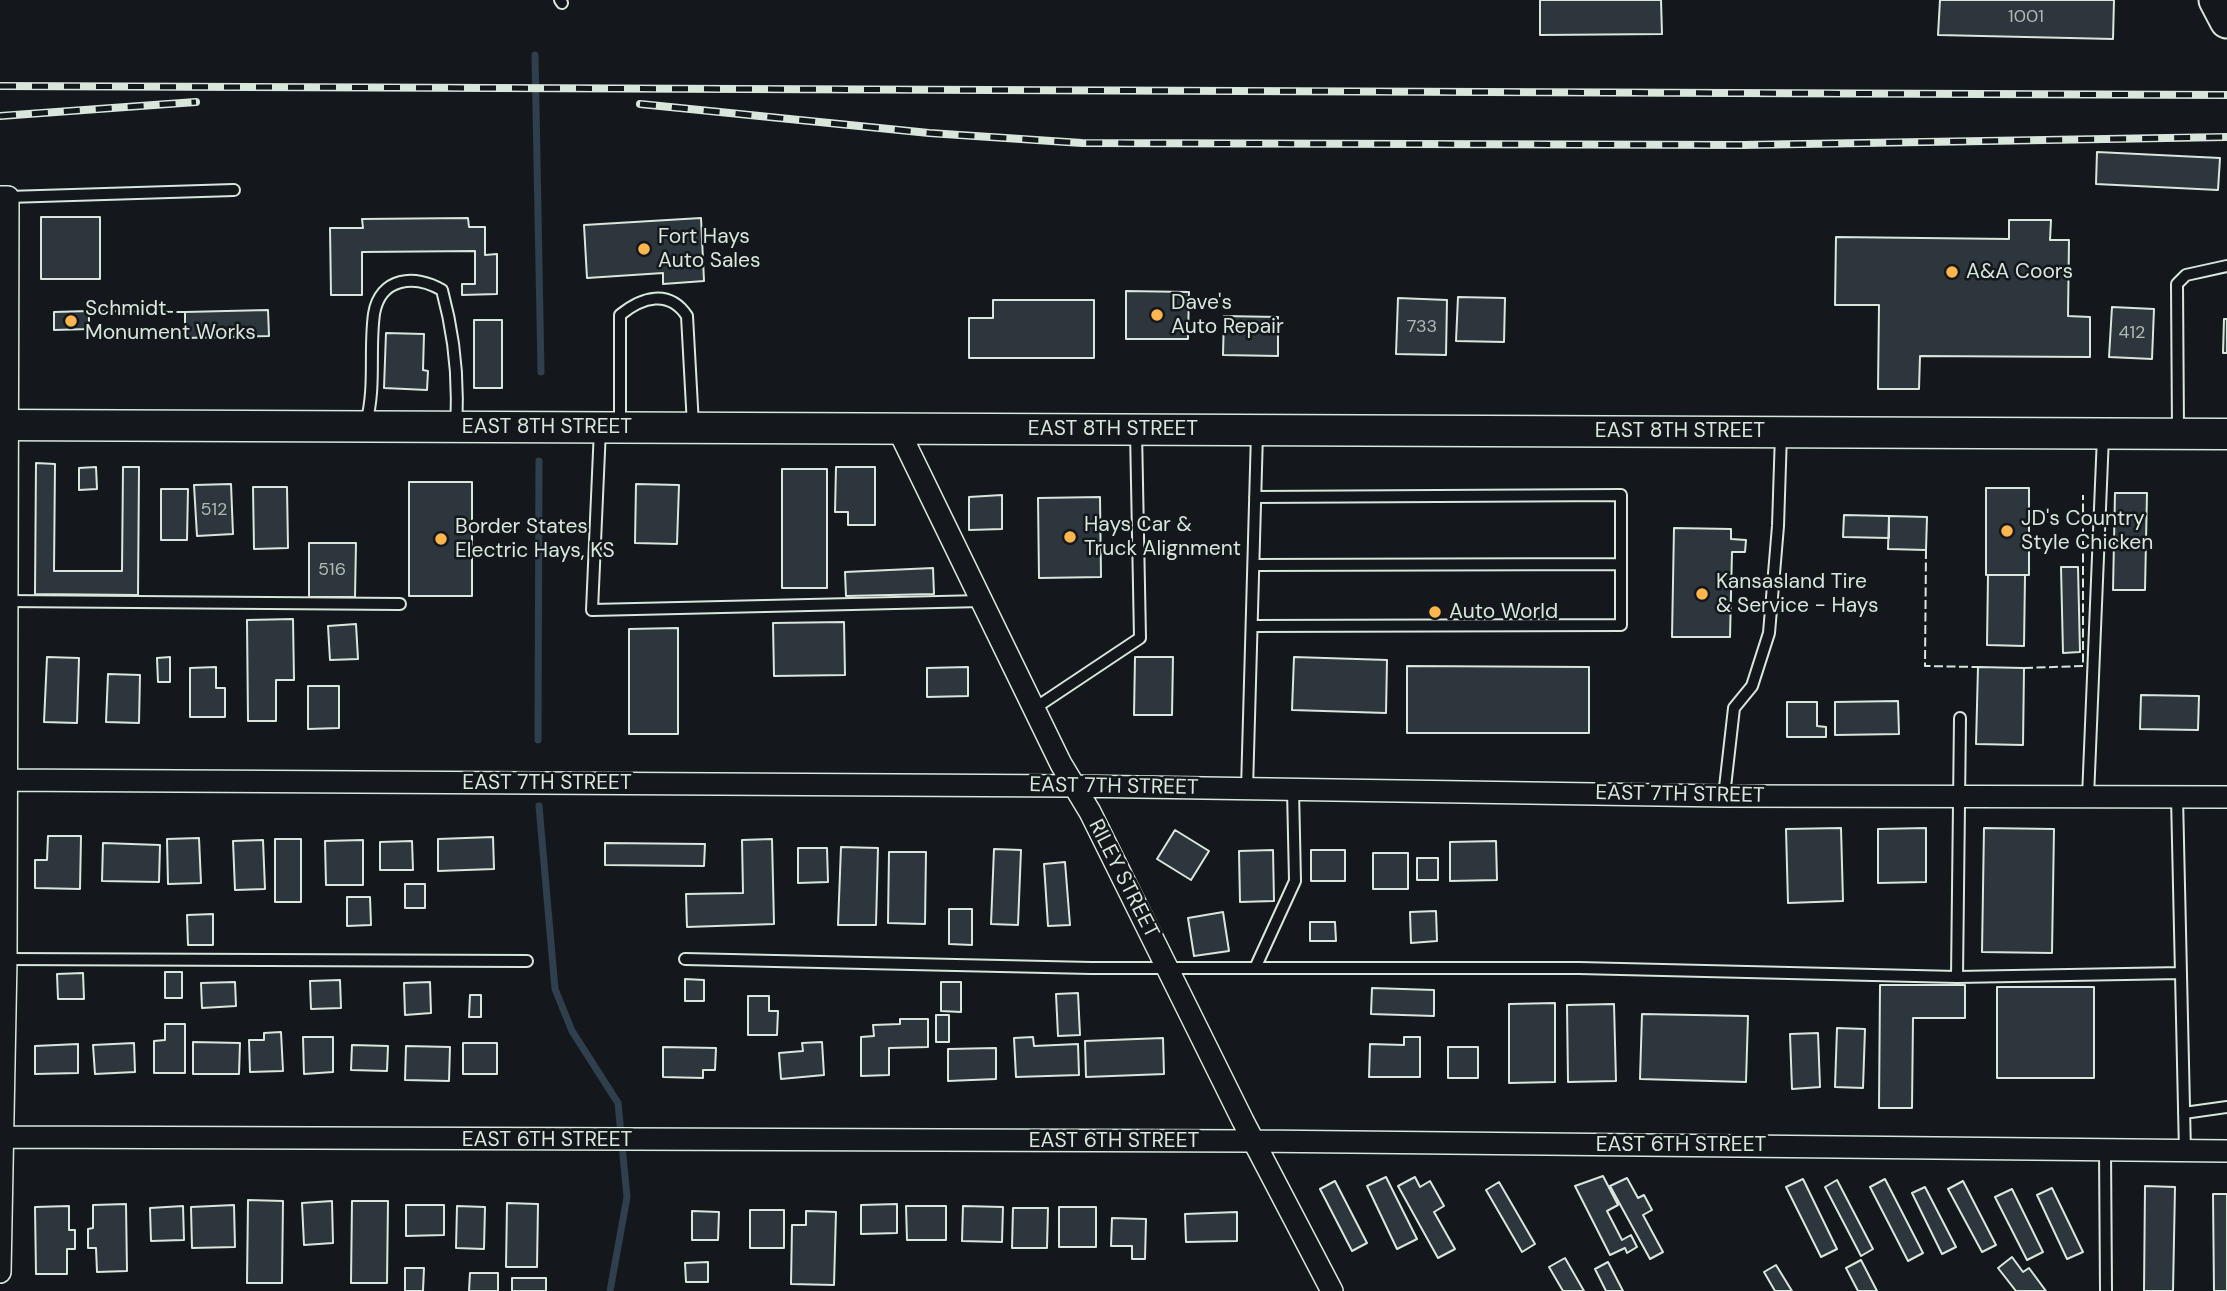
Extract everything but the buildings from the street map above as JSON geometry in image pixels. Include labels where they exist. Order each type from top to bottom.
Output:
[{"type":"main road","points":[[2216,0],[2227,21]]},
{"type":"main road","name":"EAST 8TH STREET","points":[[3,425],[2227,434]]},
{"type":"street","points":[[0,1272],[4,197]]},
{"type":"street","name":"RILEY STREET","points":[[898,429],[1074,786],[1253,1141],[1332,1291]]},
{"type":"street","name":"EAST 7TH STREET","points":[[3,780],[1074,786],[1724,796],[2227,797]]},
{"type":"street","name":"EAST 6TH STREET","points":[[2,1137],[1253,1141],[2227,1151]]},
{"type":"lane","points":[[4,197],[234,190]]},
{"type":"lane","points":[[2178,434],[2177,284],[2186,275],[2227,266]]},
{"type":"lane","points":[[365,425],[372,402],[374,312],[381,297],[396,282],[425,279],[442,290],[447,310],[457,367],[456,426]]},
{"type":"lane","points":[[693,427],[687,316],[679,304],[656,296],[633,304],[620,315],[592,610],[739,609],[982,601]]},
{"type":"lane","points":[[1035,708],[1140,638],[1136,429]]},
{"type":"lane","points":[[1247,789],[1257,430]]},
{"type":"lane","points":[[1724,796],[1734,708],[1752,686],[1769,633],[1779,526],[1781,432]]},
{"type":"lane","points":[[2088,797],[2103,432]]},
{"type":"lane","points":[[1252,626],[1621,625],[1621,495],[1255,496]]},
{"type":"lane","points":[[1254,565],[1621,564]]},
{"type":"lane","points":[[3,601],[400,604]]},
{"type":"lane","points":[[1957,976],[1960,718]]},
{"type":"lane","points":[[1256,966],[1295,881],[1293,790]]},
{"type":"lane","points":[[2177,797],[2185,1152]]},
{"type":"lane","points":[[685,958],[1078,968],[1579,968],[1957,976],[2181,973]]},
{"type":"lane","points":[[3,959],[527,961]]},
{"type":"lane","points":[[2185,1113],[2227,1107]]},
{"type":"lane","points":[[2105,1149],[2105,1291]]},
{"type":"waterway","points":[[535,55],[541,372]]},
{"type":"waterway","points":[[538,740],[539,461]]},
{"type":"waterway","points":[[539,806],[555,989],[572,1031],[618,1103],[627,1197],[610,1291]]},
{"type":"railway","points":[[0,86],[2227,95]]},
{"type":"railway","points":[[0,116],[196,102]]},
{"type":"railway","points":[[640,104],[929,133],[1082,143],[1742,145],[2227,137]]},
{"type":"fence","points":[[89,311],[185,312]]},
{"type":"fence","points":[[2024,668],[2083,666],[2083,495]]},
{"type":"fence","points":[[1926,550],[1925,666],[1978,667]]},
{"type":"place","name":"Fort Hays Auto Sales","points":[[644,249]]},
{"type":"place","name":"A&A Coors","points":[[1952,272]]},
{"type":"place","name":"Dave's Auto Repair","points":[[1157,315]]},
{"type":"place","name":"Schmidt Monument Works","points":[[71,321]]},
{"type":"place","name":"JD's Country Style Chicken","points":[[2007,531]]},
{"type":"place","name":"Hays Car & Truck Alignment","points":[[1070,537]]},
{"type":"place","name":"Border States Electric Hays, KS","points":[[441,539]]},
{"type":"place","name":"Kansasland Tire & Service - Hays","points":[[1702,594]]},
{"type":"place","name":"Auto World","points":[[1435,612]]}]
